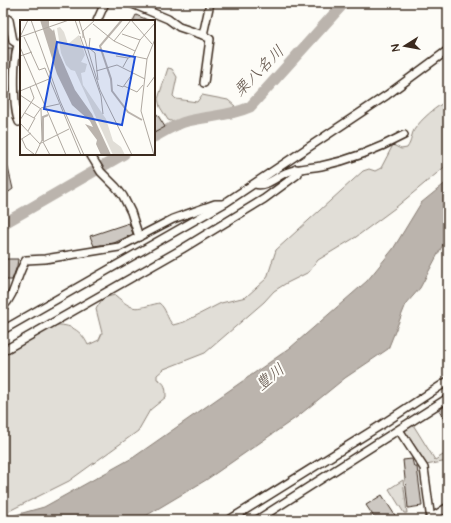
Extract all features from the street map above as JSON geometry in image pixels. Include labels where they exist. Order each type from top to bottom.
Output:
[{"type":"street","points":[[97,20],[105,3]]},
{"type":"street","points":[[130,3],[168,19],[184,30],[203,35],[210,39],[211,43],[204,83]]},
{"type":"street","points":[[203,35],[210,3]]},
{"type":"street","points":[[3,16],[9,20],[13,41],[20,46],[15,86],[15,110],[19,122]]},
{"type":"street","points":[[3,330],[225,204],[387,95],[448,50]]},
{"type":"street","points":[[255,184],[263,185],[296,169],[321,166],[352,157],[386,144],[404,135]]},
{"type":"street","points":[[91,155],[101,172],[123,196],[131,212],[139,236]]},
{"type":"street","points":[[3,351],[182,249],[264,199],[298,174],[298,170],[296,169]]},
{"type":"street","points":[[3,307],[14,293],[26,260],[45,259],[119,248],[139,236],[173,220],[215,204],[225,204]]},
{"type":"street","points":[[229,520],[378,427],[448,381]]},
{"type":"street","points":[[257,520],[448,398]]},
{"type":"street","points":[[399,430],[424,468],[431,519],[448,507]]},
{"type":"shaded area","points":[[168,68],[172,69],[177,77],[173,96],[176,99],[197,102],[202,95],[228,100],[235,106],[227,111],[184,118],[174,122],[168,120],[160,107],[158,99]]},
{"type":"shaded area","points":[[448,100],[448,164],[395,208],[356,237],[318,260],[309,272],[274,291],[264,302],[205,353],[164,369],[157,375],[157,379],[165,386],[166,397],[150,410],[138,431],[69,481],[3,514],[3,356],[54,325],[74,329],[82,335],[88,345],[99,340],[102,333],[96,309],[103,298],[115,295],[131,307],[135,308],[159,303],[164,308],[173,325],[184,322],[221,303],[246,297],[267,278],[276,250],[363,171],[369,169],[375,171],[381,168],[393,145],[401,149],[407,148],[413,132],[421,121]]},
{"type":"shaded area","points":[[412,423],[435,460],[448,452],[448,461],[426,465],[402,430]]},
{"type":"shaded area","points":[[403,480],[407,513],[404,513],[389,489]]},
{"type":"water","name":"豊川","points":[[448,181],[448,235],[420,288],[406,304],[388,349],[345,378],[297,417],[206,480],[139,520],[4,520],[8,517],[44,507],[134,457],[290,348],[367,281],[393,249],[421,203]]},
{"type":"building","points":[[136,15],[148,20],[134,20]]},
{"type":"building","points":[[3,48],[12,48],[10,90],[3,92]]},
{"type":"building","points":[[157,114],[165,127],[155,132],[155,115]]},
{"type":"building","points":[[3,155],[5,155],[13,189],[3,196]]},
{"type":"building","points":[[129,223],[133,234],[114,243],[94,246],[90,236]]},
{"type":"building","points":[[3,259],[18,259],[12,280],[3,280]]},
{"type":"building","points":[[448,404],[448,425],[439,410]]},
{"type":"building","points":[[412,459],[414,467],[417,467],[422,506],[408,508],[403,460]]},
{"type":"building","points":[[382,495],[398,520],[376,520],[366,505]]},
{"type":"waterway","name":"栗八名川","points":[[155,136],[184,122],[227,114],[250,107],[344,3]]},
{"type":"waterway","name":"栗八名川","points":[[3,224],[122,155]]},
{"type":"waterway","points":[[441,516],[448,511]]}]
